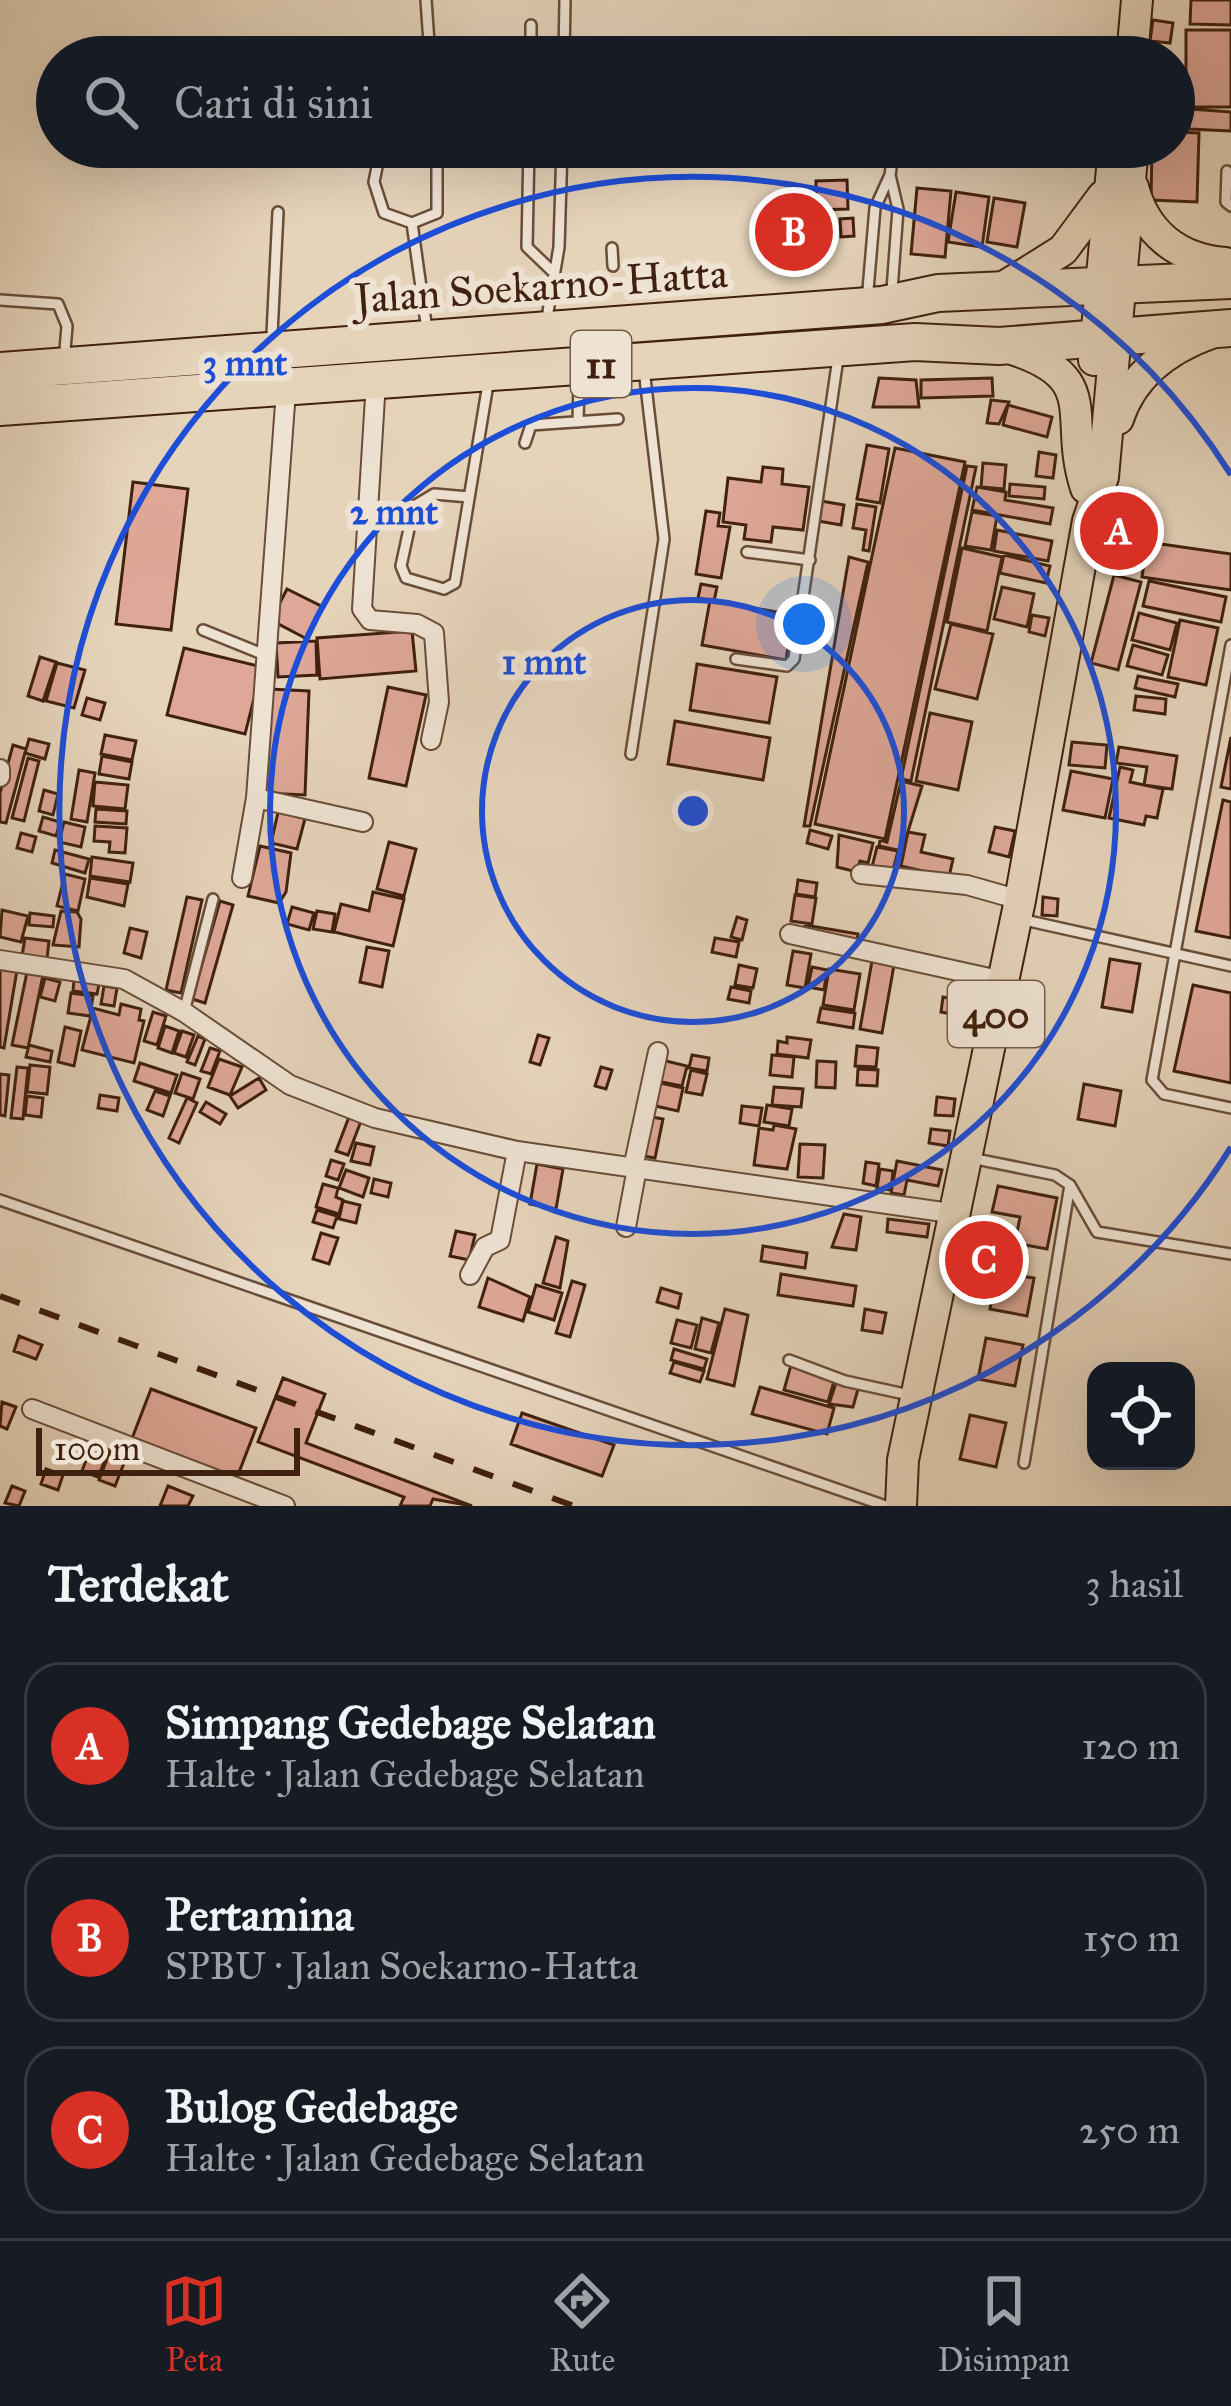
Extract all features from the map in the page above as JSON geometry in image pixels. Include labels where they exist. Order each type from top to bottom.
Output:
[{"type":"highway","name":"Jalan Soekarno-Hatta","points":[[0,407],[213,373],[882,305],[938,293],[1111,284],[1228,271]]},
{"type":"highway","name":"Jalan Soekarno-Hatta","points":[[0,370],[213,373],[915,342],[999,346],[1226,329]]},
{"type":"main road","points":[[1134,36],[1137,0]]},
{"type":"main road","points":[[999,290],[1074,239],[1117,168]]},
{"type":"main road","points":[[1095,483],[1122,168]]},
{"type":"main road","points":[[1127,168],[1142,214],[1158,235],[1228,271]]},
{"type":"main road","points":[[1095,483],[1134,385],[1171,352],[1226,329]]},
{"type":"main road","points":[[999,346],[1046,361],[1070,384],[1095,483]]},
{"type":"main road","name":"400","points":[[901,1506],[903,1460],[1003,981],[1095,483]]},
{"type":"street","points":[[375,398],[363,617],[426,626],[434,633],[439,702],[431,740]]},
{"type":"street","points":[[242,878],[256,798],[285,404]]},
{"type":"street","points":[[256,798],[362,822]]},
{"type":"street","points":[[861,874],[967,885],[1017,909]]},
{"type":"street","points":[[790,934],[1003,981]]},
{"type":"street","points":[[0,960],[124,979],[184,1012],[290,1085],[375,1118],[517,1151],[957,1214]]},
{"type":"street","points":[[626,1227],[658,1052]]},
{"type":"street","points":[[470,1275],[485,1246],[500,1240],[517,1151]]},
{"type":"street","points":[[32,1409],[285,1506]]},
{"type":"lane","points":[[426,0],[429,36]]},
{"type":"lane","points":[[564,36],[565,0]]},
{"type":"lane","points":[[531,25],[531,36]]},
{"type":"lane","points":[[379,168],[377,201],[384,213],[412,223],[437,213],[437,168]]},
{"type":"lane","points":[[528,168],[526,248],[552,272]]},
{"type":"lane","points":[[548,312],[559,247],[561,168]]},
{"type":"lane","points":[[868,290],[875,208],[891,168]]},
{"type":"lane","points":[[1227,171],[1226,202],[1231,206]]},
{"type":"lane","points":[[890,175],[898,209],[892,290]]},
{"type":"lane","points":[[272,334],[278,212]]},
{"type":"lane","points":[[412,223],[426,322]]},
{"type":"lane","points":[[872,242],[896,242]]},
{"type":"lane","points":[[612,248],[614,266]]},
{"type":"lane","points":[[0,299],[58,304],[67,326],[65,350]]},
{"type":"lane","points":[[736,659],[792,664],[837,365]]},
{"type":"lane","points":[[631,754],[664,539],[645,378]]},
{"type":"lane","points":[[578,422],[579,383]]},
{"type":"lane","points":[[469,497],[434,494],[414,506],[401,566],[406,578],[444,589],[455,583],[487,389]]},
{"type":"lane","points":[[525,443],[531,424],[618,419]]},
{"type":"lane","points":[[747,552],[811,560]]},
{"type":"lane","points":[[203,630],[266,656]]},
{"type":"lane","points":[[1231,645],[1151,1080],[1164,1094],[1231,1108]]},
{"type":"lane","points":[[184,1012],[213,899]]},
{"type":"lane","points":[[1017,909],[1231,966]]},
{"type":"lane","points":[[967,1158],[1055,1175],[1070,1185],[1097,1232],[1231,1254]]},
{"type":"lane","points":[[1024,1462],[1070,1185]]},
{"type":"lane","points":[[0,1200],[886,1506]]},
{"type":"lane","points":[[789,1360],[844,1381],[919,1398]]},
{"type":"building","points":[[1191,0],[1231,0],[1231,25],[1190,24]]},
{"type":"building","points":[[1153,20],[1173,23],[1171,36],[1151,36]]},
{"type":"building","points":[[1186,30],[1231,30],[1231,107],[1195,107],[1195,36],[1186,36]]},
{"type":"building","points":[[1195,109],[1231,112],[1231,131],[1195,129]]},
{"type":"building","points":[[1195,133],[1199,133],[1197,202],[1151,200],[1152,168],[1195,168]]},
{"type":"building","points":[[847,180],[848,209],[816,210],[816,181]]},
{"type":"building","points":[[917,188],[951,191],[945,257],[911,254]]},
{"type":"building","points":[[956,192],[989,197],[982,247],[948,242]]},
{"type":"building","points":[[994,198],[1025,203],[1017,247],[987,242]]},
{"type":"building","points":[[808,215],[812,262],[778,264],[775,218]]},
{"type":"building","points":[[853,218],[854,236],[841,237],[840,219]]},
{"type":"building","points":[[879,378],[916,380],[919,407],[873,407]]},
{"type":"building","points":[[992,378],[993,396],[921,398],[921,380]]},
{"type":"building","points":[[991,400],[1009,402],[999,424],[987,423]]},
{"type":"building","points":[[1008,405],[1052,417],[1047,437],[1003,425]]},
{"type":"building","points":[[867,445],[889,449],[880,503],[857,499]]},
{"type":"building","points":[[895,448],[965,462],[885,839],[815,824]]},
{"type":"building","points":[[1039,452],[1056,455],[1053,478],[1036,476]]},
{"type":"building","points":[[983,463],[1006,465],[1004,489],[981,487]]},
{"type":"building","points":[[967,466],[976,467],[911,781],[901,779]]},
{"type":"building","points":[[763,467],[783,469],[782,484],[809,487],[803,530],[773,527],[771,542],[744,539],[746,525],[723,522],[728,478],[761,482]]},
{"type":"building","points":[[133,482],[188,489],[171,630],[116,624]]},
{"type":"building","points":[[1010,484],[1045,487],[1044,499],[1009,496]]},
{"type":"building","points":[[977,487],[1006,492],[1005,500],[1053,508],[1050,524],[972,510]]},
{"type":"building","points":[[821,501],[844,505],[841,525],[818,521]]},
{"type":"building","points":[[857,504],[876,507],[869,551],[863,550],[866,530],[853,528]]},
{"type":"building","points":[[706,511],[720,513],[718,526],[730,527],[721,578],[696,574]]},
{"type":"building","points":[[972,512],[997,516],[991,550],[965,546]]},
{"type":"building","points":[[997,530],[1052,541],[1048,561],[994,551]]},
{"type":"building","points":[[1147,542],[1231,554],[1231,590],[1142,577]]},
{"type":"building","points":[[962,548],[1002,557],[987,631],[947,622]]},
{"type":"building","points":[[1004,555],[1050,566],[1046,583],[1000,573]]},
{"type":"building","points":[[849,557],[868,562],[810,826],[804,826]]},
{"type":"building","points":[[1114,575],[1141,582],[1118,670],[1091,663]]},
{"type":"building","points":[[1149,581],[1226,597],[1221,622],[1143,606]]},
{"type":"building","points":[[701,584],[717,587],[714,601],[698,598]]},
{"type":"building","points":[[1002,587],[1034,594],[1027,627],[994,619]]},
{"type":"building","points":[[287,589],[323,607],[307,639],[271,620]]},
{"type":"building","points":[[710,600],[793,615],[786,660],[702,645]]},
{"type":"building","points":[[1139,613],[1177,623],[1170,650],[1132,640]]},
{"type":"building","points":[[1032,615],[1049,618],[1045,636],[1029,632]]},
{"type":"building","points":[[1180,620],[1218,628],[1206,685],[1168,677]]},
{"type":"building","points":[[951,624],[993,634],[977,699],[935,689]]},
{"type":"building","points":[[412,631],[416,671],[320,679],[317,638]]},
{"type":"building","points":[[316,641],[317,675],[278,677],[276,643]]},
{"type":"building","points":[[1133,645],[1168,655],[1162,675],[1127,666]]},
{"type":"building","points":[[184,648],[262,667],[245,734],[167,715]]},
{"type":"building","points":[[40,657],[56,662],[43,701],[28,696]]},
{"type":"building","points":[[57,663],[85,670],[74,708],[46,701]]},
{"type":"building","points":[[697,664],[777,677],[769,723],[690,710]]},
{"type":"building","points":[[1138,676],[1178,684],[1175,697],[1135,688]]},
{"type":"building","points":[[388,687],[426,695],[406,786],[369,778]]},
{"type":"building","points":[[269,689],[309,691],[305,795],[264,793]]},
{"type":"building","points":[[1136,696],[1166,699],[1165,714],[1134,710]]},
{"type":"building","points":[[87,698],[105,703],[100,720],[82,715]]},
{"type":"building","points":[[930,713],[972,722],[958,790],[916,781]]},
{"type":"building","points":[[675,721],[770,738],[763,780],[668,764]]},
{"type":"building","points":[[105,735],[136,741],[132,760],[101,754]]},
{"type":"building","points":[[1231,737],[1231,789],[1221,787]]},
{"type":"building","points":[[29,739],[49,744],[45,759],[25,753]]},
{"type":"building","points":[[1072,742],[1107,745],[1105,768],[1069,765]]},
{"type":"building","points":[[13,745],[26,749],[6,823],[0,822],[0,793]]},
{"type":"building","points":[[1119,747],[1177,756],[1172,789],[1144,785],[1147,767],[1116,763]]},
{"type":"building","points":[[102,756],[132,762],[129,779],[99,774]]},
{"type":"building","points":[[28,758],[39,761],[24,821],[12,818]]},
{"type":"building","points":[[1120,767],[1133,770],[1130,782],[1163,789],[1157,818],[1146,816],[1144,825],[1109,818]]},
{"type":"building","points":[[79,770],[95,773],[87,822],[71,819]]},
{"type":"building","points":[[1071,771],[1113,779],[1105,818],[1063,810]]},
{"type":"building","points":[[901,781],[922,786],[902,851],[879,846],[880,840],[887,842]]},
{"type":"building","points":[[95,782],[128,785],[125,809],[93,806]]},
{"type":"building","points":[[44,790],[58,794],[53,815],[39,811]]},
{"type":"building","points":[[1223,800],[1231,802],[1231,938],[1196,931]]},
{"type":"building","points":[[280,804],[307,811],[297,849],[271,843]]},
{"type":"building","points":[[96,809],[127,811],[126,824],[95,822]]},
{"type":"building","points":[[43,817],[60,822],[56,836],[39,831]]},
{"type":"building","points":[[64,822],[85,827],[81,847],[59,842]]},
{"type":"building","points":[[95,826],[127,828],[125,853],[109,852],[110,842],[94,841]]},
{"type":"building","points":[[995,827],[1015,831],[1009,857],[989,852]]},
{"type":"building","points":[[810,830],[832,836],[828,849],[807,843]]},
{"type":"building","points":[[908,832],[925,835],[921,852],[953,859],[949,877],[901,866]]},
{"type":"building","points":[[21,833],[36,837],[32,852],[17,848]]},
{"type":"building","points":[[839,835],[873,843],[868,863],[860,861],[857,872],[837,867]]},
{"type":"building","points":[[389,842],[416,849],[404,896],[377,889]]},
{"type":"building","points":[[260,846],[291,853],[286,892],[279,903],[248,896]]},
{"type":"building","points":[[877,847],[898,851],[893,870],[871,871]]},
{"type":"building","points":[[55,850],[89,859],[85,873],[52,863]]},
{"type":"building","points":[[92,857],[133,863],[130,882],[90,876]]},
{"type":"building","points":[[65,874],[85,879],[78,911],[57,906]]},
{"type":"building","points":[[90,878],[128,884],[124,906],[87,897]]},
{"type":"building","points":[[798,880],[817,883],[815,897],[796,894]]},
{"type":"building","points":[[373,892],[404,899],[393,946],[334,932],[341,904],[369,911]]},
{"type":"building","points":[[795,895],[816,898],[812,924],[791,921]]},
{"type":"building","points":[[187,897],[202,900],[181,993],[166,990]]},
{"type":"building","points":[[1043,897],[1058,899],[1057,916],[1042,915]]},
{"type":"building","points":[[220,901],[233,905],[205,1003],[192,999]]},
{"type":"building","points":[[292,907],[314,913],[309,930],[287,924]]},
{"type":"building","points":[[2,910],[28,916],[21,942],[0,937]]},
{"type":"building","points":[[61,911],[77,912],[81,919],[79,947],[53,945]]},
{"type":"building","points":[[317,911],[335,914],[332,932],[313,929]]},
{"type":"building","points":[[30,913],[54,916],[53,927],[29,925]]},
{"type":"building","points":[[737,917],[747,920],[742,940],[731,937]]},
{"type":"building","points":[[805,925],[858,934],[855,949],[802,940]]},
{"type":"building","points":[[130,928],[147,932],[141,958],[124,953]]},
{"type":"building","points":[[25,938],[49,941],[47,959],[22,956]]},
{"type":"building","points":[[715,938],[739,942],[736,957],[712,952]]},
{"type":"building","points":[[367,947],[389,951],[382,987],[360,982]]},
{"type":"building","points":[[793,951],[811,954],[805,988],[787,985]]},
{"type":"building","points":[[1110,959],[1140,964],[1132,1012],[1102,1007]]},
{"type":"building","points":[[872,961],[894,965],[882,1033],[860,1029]]},
{"type":"building","points":[[739,965],[757,969],[753,988],[735,985]]},
{"type":"building","points":[[0,967],[17,970],[4,1048],[0,1047]]},
{"type":"building","points":[[812,967],[827,970],[824,990],[808,987]]},
{"type":"building","points":[[829,969],[860,974],[854,1010],[823,1005]]},
{"type":"building","points":[[27,972],[43,975],[28,1048],[12,1045]]},
{"type":"building","points":[[962,977],[978,980],[974,1001],[959,999]]},
{"type":"building","points":[[45,978],[60,982],[55,1001],[40,997]]},
{"type":"building","points":[[74,980],[99,984],[97,994],[73,991]]},
{"type":"building","points":[[1193,985],[1231,993],[1231,1083],[1174,1071]]},
{"type":"building","points":[[104,986],[117,988],[114,1006],[101,1004]]},
{"type":"building","points":[[731,987],[751,991],[749,1003],[728,999]]},
{"type":"building","points":[[71,993],[93,996],[90,1016],[68,1013]]},
{"type":"building","points":[[943,997],[975,1003],[972,1018],[941,1012]]},
{"type":"building","points":[[121,1004],[141,1009],[139,1020],[144,1021],[134,1063],[82,1050],[93,1008],[119,1015]]},
{"type":"building","points":[[821,1008],[855,1013],[853,1028],[818,1022]]},
{"type":"building","points":[[153,1012],[166,1016],[157,1045],[144,1041]]},
{"type":"building","points":[[165,1026],[179,1031],[172,1053],[158,1048]]},
{"type":"building","points":[[65,1027],[81,1031],[74,1066],[58,1062]]},
{"type":"building","points":[[182,1031],[194,1035],[186,1057],[174,1053]]},
{"type":"building","points":[[538,1035],[549,1038],[540,1065],[530,1062]]},
{"type":"building","points":[[198,1036],[205,1039],[195,1065],[187,1062]]},
{"type":"building","points":[[787,1037],[811,1040],[808,1058],[777,1054],[778,1041],[787,1043]]},
{"type":"building","points":[[29,1045],[52,1051],[50,1062],[26,1057]]},
{"type":"building","points":[[857,1046],[878,1048],[876,1067],[855,1066]]},
{"type":"building","points":[[210,1048],[220,1051],[211,1074],[201,1071]]},
{"type":"building","points":[[692,1055],[709,1058],[707,1071],[689,1068]]},
{"type":"building","points":[[772,1055],[794,1057],[792,1077],[770,1075]]},
{"type":"building","points":[[219,1059],[242,1067],[230,1095],[208,1087]]},
{"type":"building","points":[[662,1060],[687,1066],[682,1086],[657,1081]]},
{"type":"building","points":[[817,1061],[836,1062],[835,1088],[816,1087]]},
{"type":"building","points":[[140,1063],[177,1075],[171,1093],[134,1081]]},
{"type":"building","points":[[30,1065],[50,1067],[47,1094],[27,1092]]},
{"type":"building","points":[[17,1067],[28,1068],[23,1119],[11,1118]]},
{"type":"building","points":[[601,1067],[612,1070],[606,1089],[595,1086]]},
{"type":"building","points":[[858,1069],[878,1070],[877,1086],[857,1085]]},
{"type":"building","points":[[691,1070],[707,1074],[702,1095],[686,1092]]},
{"type":"building","points":[[182,1073],[200,1079],[193,1099],[175,1093]]},
{"type":"building","points":[[0,1074],[9,1075],[5,1116],[0,1115]]},
{"type":"building","points":[[259,1078],[266,1090],[238,1108],[230,1096]]},
{"type":"building","points":[[656,1082],[683,1088],[678,1111],[651,1105]]},
{"type":"building","points":[[1084,1084],[1121,1091],[1115,1126],[1078,1119]]},
{"type":"building","points":[[774,1087],[803,1089],[801,1107],[772,1105]]},
{"type":"building","points":[[155,1091],[170,1096],[163,1116],[147,1110]]},
{"type":"building","points":[[100,1095],[119,1098],[117,1111],[98,1108]]},
{"type":"building","points":[[27,1096],[43,1098],[41,1117],[25,1115]]},
{"type":"building","points":[[937,1097],[955,1099],[953,1116],[935,1115]]},
{"type":"building","points":[[187,1098],[197,1103],[179,1143],[169,1138]]},
{"type":"building","points":[[206,1102],[226,1114],[220,1124],[200,1112]]},
{"type":"building","points":[[767,1105],[792,1109],[789,1126],[764,1122]]},
{"type":"building","points":[[742,1106],[762,1108],[759,1126],[740,1123]]},
{"type":"building","points":[[646,1116],[663,1119],[655,1158],[638,1155]]},
{"type":"building","points":[[349,1117],[361,1121],[348,1155],[336,1151]]},
{"type":"building","points":[[774,1125],[796,1129],[787,1169],[754,1165],[759,1128],[773,1130]]},
{"type":"building","points":[[931,1129],[950,1131],[948,1146],[929,1143]]},
{"type":"building","points":[[356,1143],[374,1147],[370,1165],[351,1161]]},
{"type":"building","points":[[800,1144],[825,1145],[823,1178],[798,1177]]},
{"type":"building","points":[[331,1160],[344,1164],[338,1180],[326,1176]]},
{"type":"building","points":[[897,1161],[942,1170],[938,1186],[907,1180],[904,1195],[891,1193]]},
{"type":"building","points":[[866,1162],[879,1164],[876,1186],[863,1183]]},
{"type":"building","points":[[537,1164],[563,1169],[556,1209],[530,1204]]},
{"type":"building","points":[[880,1169],[893,1171],[891,1190],[877,1188]]},
{"type":"building","points":[[346,1170],[369,1178],[363,1197],[339,1188]]},
{"type":"building","points":[[374,1179],[391,1183],[388,1197],[371,1193]]},
{"type":"building","points":[[323,1184],[338,1188],[336,1197],[343,1200],[339,1214],[316,1207]]},
{"type":"building","points":[[998,1186],[1057,1198],[1047,1249],[1015,1243],[1020,1217],[992,1212]]},
{"type":"building","points":[[343,1201],[360,1205],[356,1223],[339,1219]]},
{"type":"building","points":[[317,1210],[337,1216],[333,1228],[313,1222]]},
{"type":"building","points":[[844,1214],[861,1217],[856,1250],[832,1247]]},
{"type":"building","points":[[888,1219],[929,1224],[927,1237],[887,1232]]},
{"type":"building","points":[[456,1231],[475,1235],[469,1260],[450,1256]]},
{"type":"building","points":[[321,1233],[338,1238],[329,1264],[313,1259]]},
{"type":"building","points":[[556,1237],[568,1241],[560,1288],[543,1283]]},
{"type":"building","points":[[763,1246],[807,1253],[805,1268],[761,1261]]},
{"type":"building","points":[[996,1272],[1034,1278],[1027,1316],[990,1309]]},
{"type":"building","points":[[781,1274],[856,1286],[853,1306],[778,1295]]},
{"type":"building","points":[[488,1278],[530,1297],[523,1321],[479,1307]]},
{"type":"building","points":[[572,1281],[585,1285],[570,1337],[556,1333]]},
{"type":"building","points":[[536,1285],[562,1293],[554,1320],[528,1312]]},
{"type":"building","points":[[661,1288],[681,1294],[678,1308],[657,1302]]},
{"type":"building","points":[[725,1309],[748,1315],[734,1386],[707,1379]]},
{"type":"building","points":[[865,1309],[886,1313],[882,1333],[862,1330]]},
{"type":"building","points":[[702,1318],[719,1323],[711,1353],[695,1349]]},
{"type":"building","points":[[677,1320],[697,1325],[691,1348],[671,1343]]},
{"type":"building","points":[[19,1336],[42,1345],[36,1359],[14,1351]]},
{"type":"building","points":[[986,1338],[1023,1345],[1015,1386],[978,1379]]},
{"type":"building","points":[[674,1349],[707,1359],[704,1369],[671,1360]]},
{"type":"building","points":[[674,1362],[704,1371],[700,1382],[670,1373]]},
{"type":"building","points":[[791,1365],[835,1378],[828,1402],[784,1390]]},
{"type":"building","points":[[283,1378],[325,1394],[306,1443],[472,1506],[433,1499],[430,1506],[400,1506],[404,1497],[258,1442]]},
{"type":"building","points":[[836,1383],[858,1389],[853,1407],[829,1404]]},
{"type":"building","points":[[760,1387],[834,1408],[827,1434],[752,1414]]},
{"type":"building","points":[[151,1389],[256,1428],[236,1480],[131,1441]]},
{"type":"building","points":[[2,1402],[16,1407],[7,1429],[0,1426]]},
{"type":"building","points":[[522,1413],[614,1445],[602,1476],[511,1444]]},
{"type":"building","points":[[970,1415],[1006,1423],[996,1467],[960,1459]]},
{"type":"building","points":[[93,1442],[110,1448],[98,1477],[82,1471]]},
{"type":"building","points":[[112,1446],[128,1453],[115,1486],[99,1480]]},
{"type":"building","points":[[46,1469],[63,1475],[58,1490],[41,1484]]},
{"type":"building","points":[[12,1486],[25,1491],[19,1506],[5,1503]]},
{"type":"building","points":[[168,1486],[193,1496],[188,1506],[160,1506]]},
{"type":"railway","points":[[0,1296],[574,1506]]},
{"type":"place","name":"Pertamina","points":[[794,232]]},
{"type":"place","name":"Simpang Gedebage Selatan","points":[[1119,531]]},
{"type":"place","name":"Bulog Gedebage","points":[[984,1260]]}]
